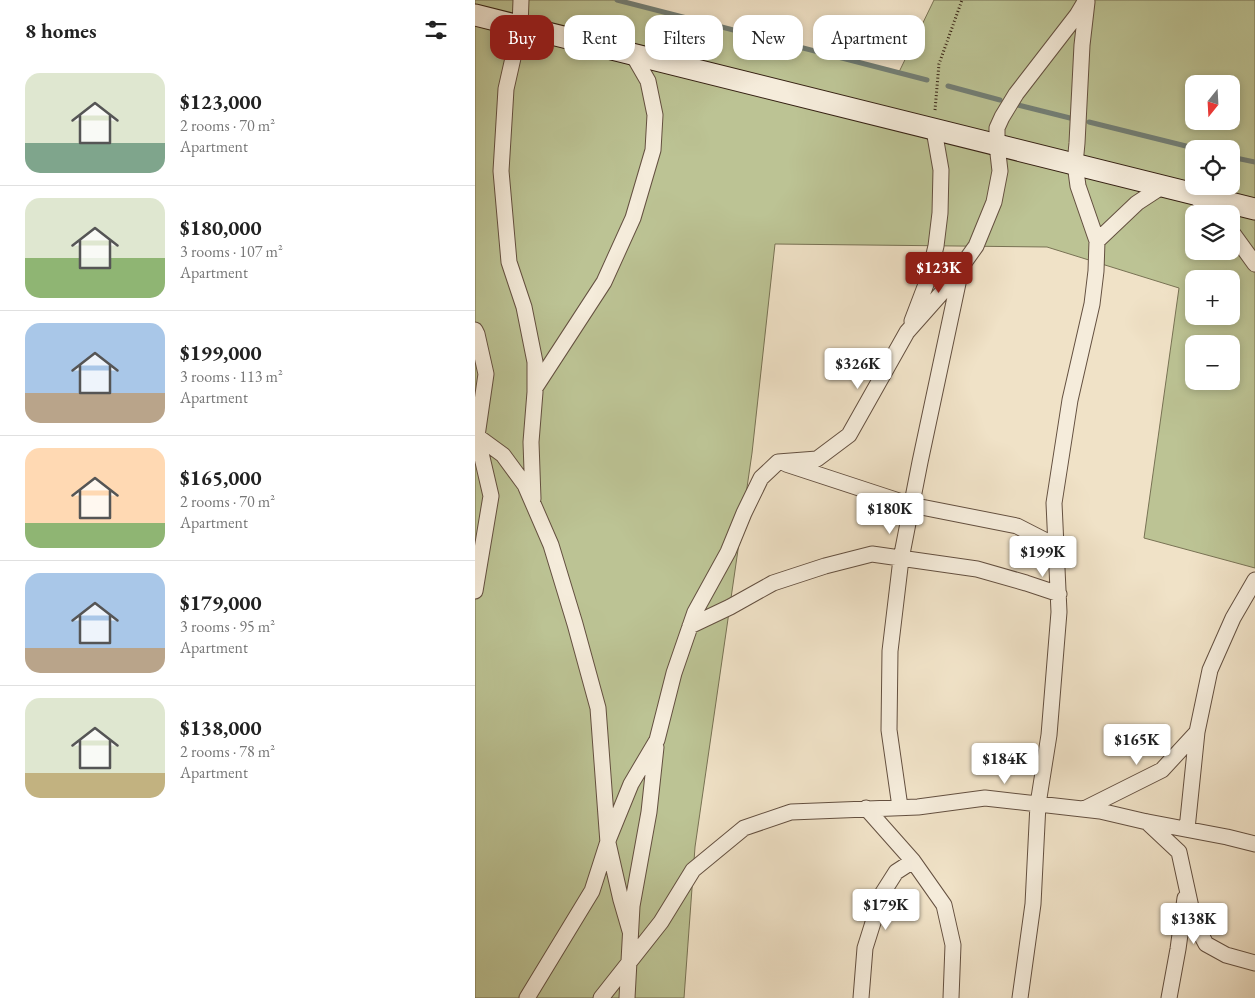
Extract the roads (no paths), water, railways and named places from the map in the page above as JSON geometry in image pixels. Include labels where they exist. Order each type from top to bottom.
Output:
[{"type":"main road","points":[[475,15],[490,19]]},
{"type":"main road","points":[[635,55],[1185,192]]},
{"type":"main road","points":[[1197,195],[1255,209]]},
{"type":"street","points":[[520,15],[521,0]]},
{"type":"street","points":[[907,332],[946,288],[976,246],[994,202],[1000,171],[997,128],[1016,94],[1077,15],[1086,0]]},
{"type":"street","points":[[1019,998],[1033,904],[1038,804],[1049,735],[1059,612],[1054,503],[1070,400],[1092,304],[1096,271],[1097,241],[1077,186],[1075,164],[1086,0]]},
{"type":"street","points":[[535,388],[604,282],[633,218],[653,150],[655,115],[648,80],[635,58]]},
{"type":"street","points":[[512,60],[505,89],[501,171],[509,262],[524,306],[535,362],[531,442],[533,505]]},
{"type":"street","points":[[627,998],[632,906],[649,812],[657,740],[674,674],[690,626],[695,612],[729,552],[744,513],[761,478],[779,462],[817,459],[849,435],[907,332],[928,279],[937,238],[940,213],[941,170],[934,130]]},
{"type":"street","points":[[1097,241],[1137,203],[1163,186]]},
{"type":"street","points":[[1194,195],[1205,205]]},
{"type":"street","points":[[1240,243],[1255,264]]},
{"type":"street","points":[[900,807],[889,720],[890,651],[901,559],[911,504],[961,267]]},
{"type":"street","points":[[475,330],[486,374],[477,436],[491,496],[475,591]]},
{"type":"street","points":[[477,436],[503,455],[525,485],[551,545],[575,624],[597,708],[608,843],[621,900],[631,931]]},
{"type":"street","points":[[779,462],[911,504],[1017,526],[1056,546]]},
{"type":"street","points":[[690,626],[730,607],[773,583],[825,566],[872,554],[977,569],[1059,594]]},
{"type":"street","points":[[1187,829],[1197,732],[1210,670],[1233,618],[1255,580]]},
{"type":"street","points":[[1084,809],[1162,770],[1197,732]]},
{"type":"street","points":[[527,998],[592,891],[631,784],[657,740]]},
{"type":"street","points":[[601,998],[661,922],[693,870],[744,828],[791,812],[918,807],[985,798],[1100,811],[1255,844]]},
{"type":"street","points":[[866,808],[913,861],[944,905],[953,945],[951,998]]},
{"type":"street","points":[[1147,822],[1179,852],[1194,921],[1206,944],[1226,955],[1255,963]]},
{"type":"street","points":[[1227,837],[1255,834]]},
{"type":"street","points":[[861,998],[865,948],[882,894],[896,872],[913,861]]},
{"type":"street","points":[[1169,998],[1187,884]]},
{"type":"waterway","points":[[617,0],[927,80]]},
{"type":"waterway","points":[[948,86],[1000,100]]},
{"type":"waterway","points":[[1018,105],[1070,118]]},
{"type":"waterway","points":[[1089,122],[1185,146]]},
{"type":"waterway","points":[[1240,159],[1255,162]]}]
